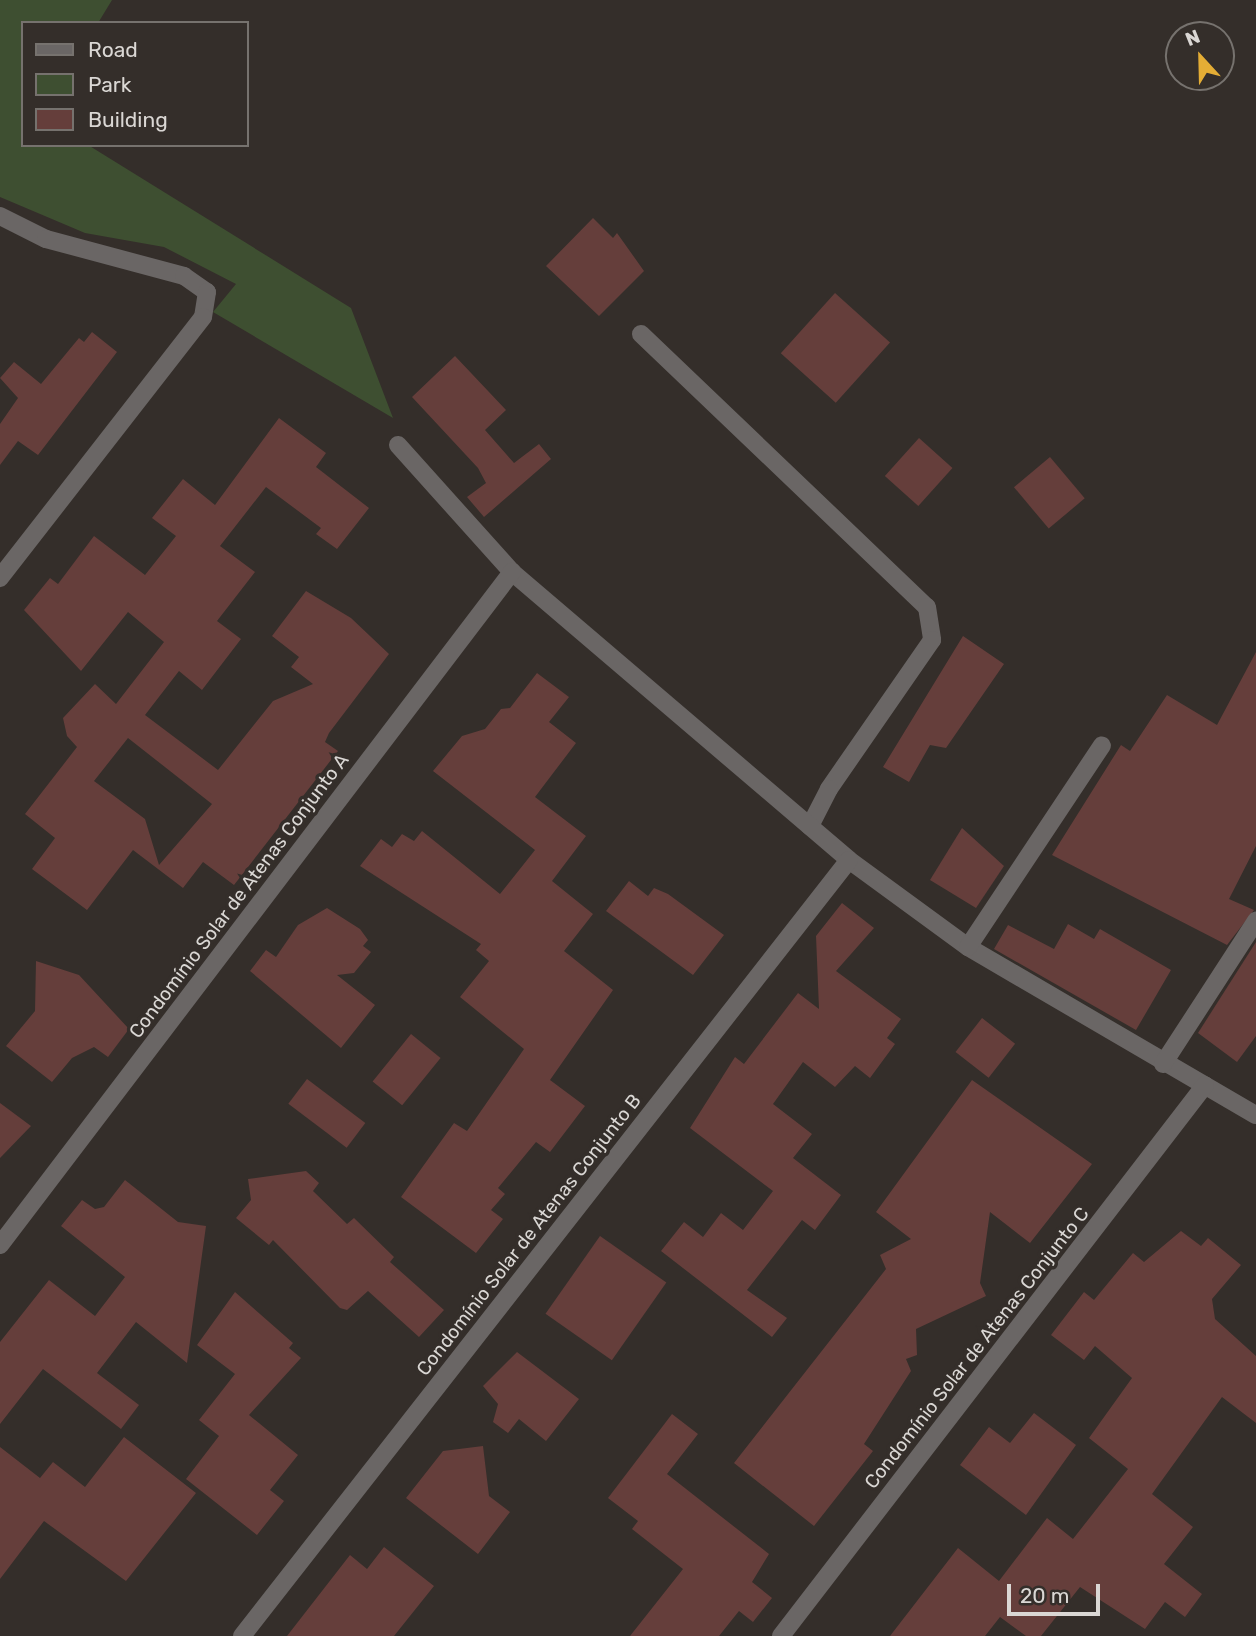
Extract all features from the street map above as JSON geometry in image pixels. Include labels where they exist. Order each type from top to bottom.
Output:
[{"type":"street","points":[[0,216],[46,239],[184,276],[206,292],[203,317],[0,579]]},
{"type":"street","points":[[641,334],[927,607],[932,640],[810,826]]},
{"type":"street","points":[[398,445],[512,572],[849,860],[968,947],[1163,1064],[1256,1115]]},
{"type":"street","name":"Condomínio Solar de Atenas Conjunto A","points":[[0,1245],[512,572]]},
{"type":"street","points":[[968,947],[1102,746]]},
{"type":"street","name":"Condomínio Solar de Atenas Conjunto B","points":[[242,1636],[849,860]]},
{"type":"street","points":[[1163,1064],[1256,921]]},
{"type":"street","name":"Condomínio Solar de Atenas Conjunto C","points":[[781,1636],[1205,1085]]},
{"type":"green space","points":[[0,0],[112,0],[99,21],[21,21],[21,147],[91,147],[351,308],[393,418],[213,312],[236,284],[164,247],[85,233],[0,197]]},
{"type":"building","points":[[593,218],[613,238],[617,233],[644,271],[599,316],[546,266]]},
{"type":"building","points":[[835,293],[890,343],[836,403],[781,353]]},
{"type":"building","points":[[92,332],[117,352],[38,455],[18,441],[0,465],[0,424],[18,398],[0,378],[14,362],[41,384],[79,338],[84,342]]},
{"type":"building","points":[[455,356],[506,410],[485,430],[514,463],[539,444],[551,459],[484,517],[467,497],[486,483],[478,468],[412,397]]},
{"type":"building","points":[[279,418],[326,453],[316,467],[369,508],[337,549],[316,534],[321,528],[266,487],[220,546],[255,572],[217,621],[241,639],[202,690],[179,671],[145,715],[218,770],[273,701],[313,684],[291,667],[299,657],[272,636],[306,591],[351,618],[389,654],[329,733],[325,742],[338,751],[234,885],[203,862],[183,888],[133,850],[87,910],[32,869],[55,838],[25,814],[77,747],[67,736],[63,718],[95,684],[116,704],[164,642],[128,612],[81,671],[24,610],[50,578],[58,584],[94,536],[145,575],[176,536],[152,518],[183,479],[215,505]],"holes":[[[128,738],[212,804],[159,865],[145,819],[94,781]]]},
{"type":"building","points":[[919,438],[952,468],[918,506],[885,476]]},
{"type":"building","points":[[1050,457],[1085,498],[1049,529],[1014,487]]},
{"type":"building","points":[[963,636],[1004,664],[946,748],[930,745],[909,782],[883,767]]},
{"type":"building","points":[[1256,652],[1256,846],[1229,899],[1254,910],[1227,945],[1052,855],[1121,745],[1130,751],[1167,695],[1217,725]]},
{"type":"building","points":[[537,673],[569,697],[549,722],[576,743],[535,797],[586,836],[552,881],[593,914],[564,951],[613,990],[550,1080],[585,1106],[550,1152],[536,1142],[498,1188],[505,1194],[491,1210],[503,1219],[476,1253],[401,1197],[454,1123],[467,1131],[524,1049],[460,997],[489,961],[476,950],[481,944],[360,866],[381,839],[392,847],[402,834],[414,841],[422,831],[500,894],[535,850],[433,771],[462,736],[485,729],[501,709],[510,708]]},
{"type":"building","points":[[962,828],[1004,866],[976,908],[930,880]]},
{"type":"building","points":[[629,881],[648,896],[654,888],[668,894],[724,935],[693,975],[606,911]]},
{"type":"building","points":[[842,903],[874,928],[836,971],[901,1019],[887,1038],[895,1044],[870,1078],[855,1066],[835,1087],[803,1062],[773,1104],[812,1134],[793,1158],[841,1195],[815,1230],[802,1220],[747,1290],[787,1318],[772,1337],[661,1251],[684,1222],[703,1237],[721,1213],[743,1230],[773,1191],[690,1128],[735,1057],[744,1064],[798,993],[819,1009],[816,936]]},
{"type":"building","points":[[327,908],[360,929],[368,940],[363,946],[371,952],[354,973],[337,975],[375,1005],[341,1048],[250,971],[266,950],[276,957],[298,925]]},
{"type":"building","points":[[1068,924],[1094,939],[1100,929],[1171,970],[1136,1030],[994,949],[1008,925],[1054,949]]},
{"type":"building","points":[[1256,942],[1256,1036],[1237,1062],[1198,1033]]},
{"type":"building","points":[[36,961],[79,975],[129,1029],[108,1057],[94,1047],[72,1058],[52,1082],[6,1046],[35,1011]]},
{"type":"building","points":[[982,1018],[1015,1044],[989,1078],[956,1052]]},
{"type":"building","points":[[411,1034],[441,1058],[402,1105],[373,1081]]},
{"type":"building","points":[[307,1079],[365,1123],[347,1148],[288,1104]]},
{"type":"building","points":[[972,1080],[1092,1164],[1030,1243],[990,1212],[980,1283],[986,1296],[916,1329],[917,1355],[906,1359],[911,1371],[864,1444],[873,1451],[814,1526],[734,1463],[886,1269],[880,1255],[911,1239],[876,1212]]},
{"type":"building","points":[[0,1103],[31,1126],[0,1158]]},
{"type":"building","points":[[306,1171],[319,1183],[313,1191],[347,1224],[354,1218],[394,1257],[390,1262],[444,1310],[419,1337],[368,1291],[347,1310],[340,1308],[273,1240],[269,1245],[236,1218],[251,1200],[248,1179]]},
{"type":"building","points":[[125,1180],[178,1222],[206,1226],[187,1363],[136,1322],[97,1373],[139,1405],[121,1429],[43,1369],[0,1424],[0,1342],[49,1280],[95,1316],[125,1277],[61,1226],[82,1200],[95,1209],[104,1207]]},
{"type":"building","points":[[1181,1231],[1201,1246],[1208,1238],[1241,1265],[1212,1299],[1215,1319],[1256,1356],[1256,1423],[1222,1397],[1152,1494],[1193,1527],[1164,1564],[1202,1594],[1185,1617],[1165,1602],[1145,1629],[1080,1587],[1041,1636],[1026,1636],[1000,1617],[985,1636],[890,1636],[958,1548],[999,1581],[1047,1518],[1073,1539],[1128,1469],[1089,1438],[1132,1378],[1095,1346],[1084,1360],[1051,1335],[1084,1292],[1094,1300],[1133,1253],[1144,1262]]},
{"type":"building","points":[[600,1236],[666,1282],[612,1360],[546,1314]]},
{"type":"building","points":[[235,1292],[293,1343],[289,1348],[301,1358],[249,1415],[298,1455],[270,1490],[284,1501],[257,1535],[186,1479],[219,1436],[199,1420],[235,1374],[197,1345]]},
{"type":"building","points":[[517,1352],[579,1399],[546,1441],[519,1419],[508,1433],[493,1422],[498,1404],[483,1386]]},
{"type":"building","points":[[1034,1413],[1076,1445],[1026,1515],[960,1465],[989,1427],[1010,1443]]},
{"type":"building","points":[[672,1414],[698,1434],[667,1474],[769,1554],[752,1582],[772,1598],[753,1622],[739,1611],[719,1636],[630,1636],[683,1569],[632,1529],[638,1521],[608,1498]]},
{"type":"building","points":[[124,1437],[196,1493],[126,1581],[44,1521],[0,1579],[0,1447],[40,1478],[53,1462],[85,1487]]},
{"type":"building","points":[[483,1446],[489,1496],[510,1512],[478,1554],[406,1498],[443,1451]]},
{"type":"building","points":[[384,1547],[434,1586],[394,1636],[287,1636],[350,1555],[367,1569]]}]
